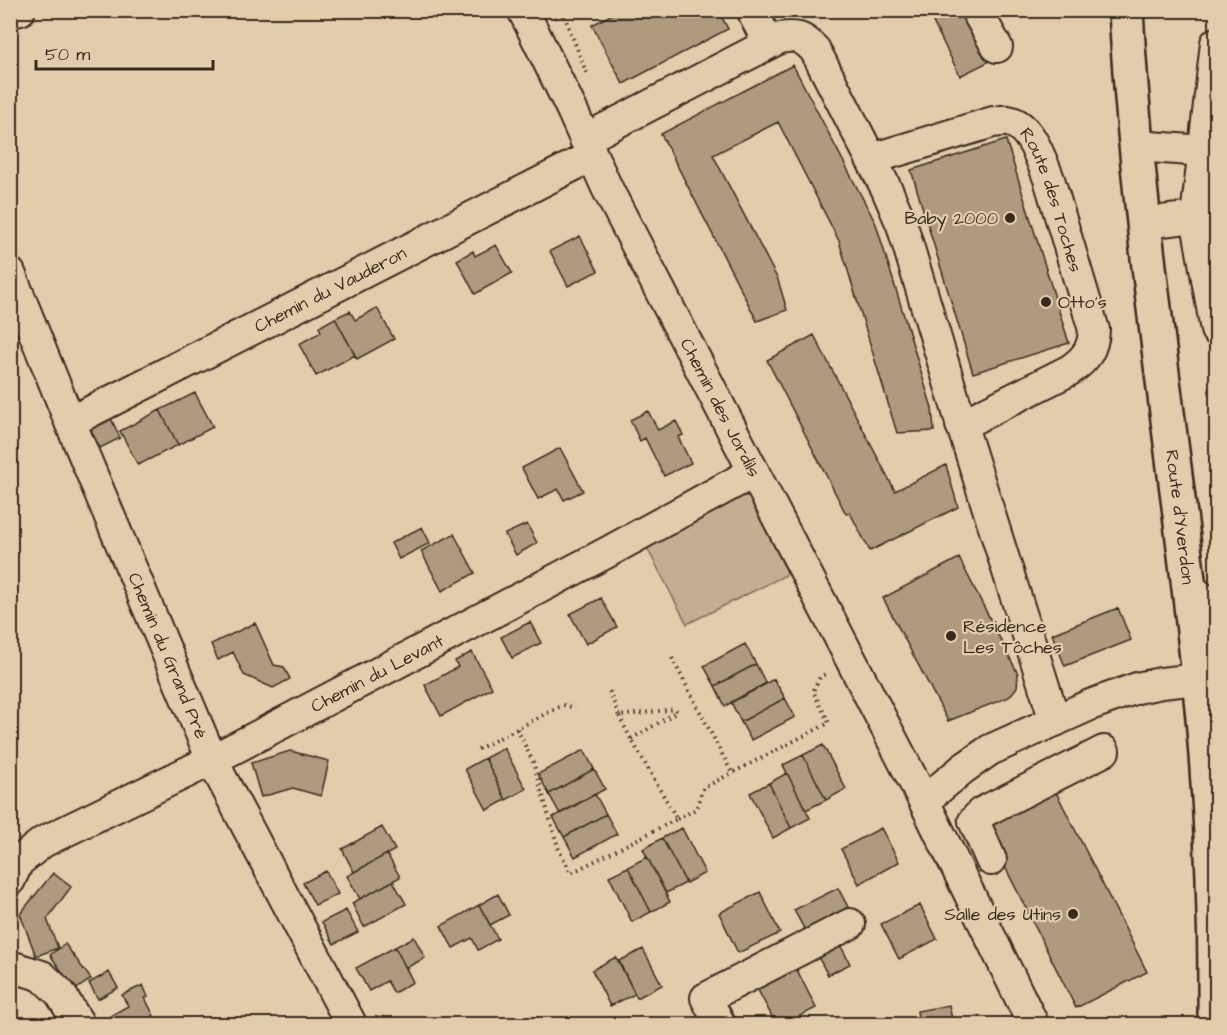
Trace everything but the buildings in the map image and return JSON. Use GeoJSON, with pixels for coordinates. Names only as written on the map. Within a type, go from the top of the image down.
{"type":"FeatureCollection","features":[{"type":"Feature","properties":{"kind":"main road","name":"Route d'Yverdon"},"geometry":{"type":"LineString","coordinates":[[1126,10],[1145,223],[1199,678],[1212,855],[1215,1024]]}},
{"type":"Feature","properties":{"kind":"street"},"geometry":{"type":"LineString","coordinates":[[10,12],[20,10]]}},
{"type":"Feature","properties":{"kind":"street","name":"Chemin des Jordils"},"geometry":{"type":"LineString","coordinates":[[523,10],[612,198],[924,801],[1033,1024]]}},
{"type":"Feature","properties":{"kind":"street"},"geometry":{"type":"LineString","coordinates":[[752,10],[768,43]]}},
{"type":"Feature","properties":{"kind":"street"},"geometry":{"type":"LineString","coordinates":[[976,10],[997,46]]}},
{"type":"Feature","properties":{"kind":"street"},"geometry":{"type":"LineString","coordinates":[[589,147],[768,43],[791,36],[809,43],[815,50],[902,225],[961,425],[1055,721]]}},
{"type":"Feature","properties":{"kind":"street"},"geometry":{"type":"LineString","coordinates":[[1216,43],[1210,152],[1196,217],[1216,330]]}},
{"type":"Feature","properties":{"kind":"street","name":"Route des Toches"},"geometry":{"type":"LineString","coordinates":[[871,159],[993,122],[1008,121],[1021,127],[1030,138],[1049,179],[1094,330],[1093,343],[1084,358],[1075,366],[961,425]]}},
{"type":"Feature","properties":{"kind":"street"},"geometry":{"type":"LineString","coordinates":[[1137,146],[1210,152]]}},
{"type":"Feature","properties":{"kind":"street","name":"Chemin du Vauderon"},"geometry":{"type":"LineString","coordinates":[[70,422],[589,147]]}},
{"type":"Feature","properties":{"kind":"street"},"geometry":{"type":"LineString","coordinates":[[1145,223],[1196,217]]}},
{"type":"Feature","properties":{"kind":"street","name":"Chemin du Grand Pré"},"geometry":{"type":"LineString","coordinates":[[10,273],[212,760],[351,1024]]}},
{"type":"Feature","properties":{"kind":"street","name":"Chemin du Levant"},"geometry":{"type":"LineString","coordinates":[[10,880],[18,862],[43,842],[212,760],[606,553],[754,472]]}},
{"type":"Feature","properties":{"kind":"street"},"geometry":{"type":"LineString","coordinates":[[1189,587],[1214,608],[1216,614]]}},
{"type":"Feature","properties":{"kind":"street"},"geometry":{"type":"LineString","coordinates":[[924,801],[990,750],[1090,705],[1137,688],[1199,678]]}},
{"type":"Feature","properties":{"kind":"street"},"geometry":{"type":"LineString","coordinates":[[991,860],[974,821],[981,813],[1104,751]]}},
{"type":"Feature","properties":{"kind":"street"},"geometry":{"type":"LineString","coordinates":[[720,1024],[706,998],[850,924]]}},
{"type":"Feature","properties":{"kind":"street"},"geometry":{"type":"LineString","coordinates":[[10,956],[11,966],[42,976],[60,993],[79,1024]]}},
{"type":"Feature","properties":{"kind":"path"},"geometry":{"type":"LineString","coordinates":[[562,10],[587,76]]}},
{"type":"Feature","properties":{"kind":"path"},"geometry":{"type":"LineString","coordinates":[[672,658],[732,773]]}},
{"type":"Feature","properties":{"kind":"path"},"geometry":{"type":"LineString","coordinates":[[517,729],[533,762],[559,850],[571,873],[696,809],[703,788],[829,723],[813,691],[820,677]]}},
{"type":"Feature","properties":{"kind":"path"},"geometry":{"type":"LineString","coordinates":[[609,690],[631,739],[677,819]]}},
{"type":"Feature","properties":{"kind":"path"},"geometry":{"type":"LineString","coordinates":[[478,749],[563,705],[575,708]]}},
{"type":"Feature","properties":{"kind":"path"},"geometry":{"type":"LineString","coordinates":[[619,716],[675,709],[677,712],[631,739]]}},
{"type":"Feature","properties":{"kind":"shaded area"},"geometry":{"type":"Polygon","coordinates":[[[737,494],[750,497],[788,574],[687,624],[645,544],[737,494]]]}},
{"type":"Feature","properties":{"kind":"place","name":"Baby 2000"},"geometry":{"type":"Point","coordinates":[1010,218]}},
{"type":"Feature","properties":{"kind":"place","name":"Otto's"},"geometry":{"type":"Point","coordinates":[1046,302]}},
{"type":"Feature","properties":{"kind":"place","name":"Résidence Les Tôches"},"geometry":{"type":"Point","coordinates":[951,636]}},
{"type":"Feature","properties":{"kind":"place","name":"Salle des Utins"},"geometry":{"type":"Point","coordinates":[1073,914]}}]}
